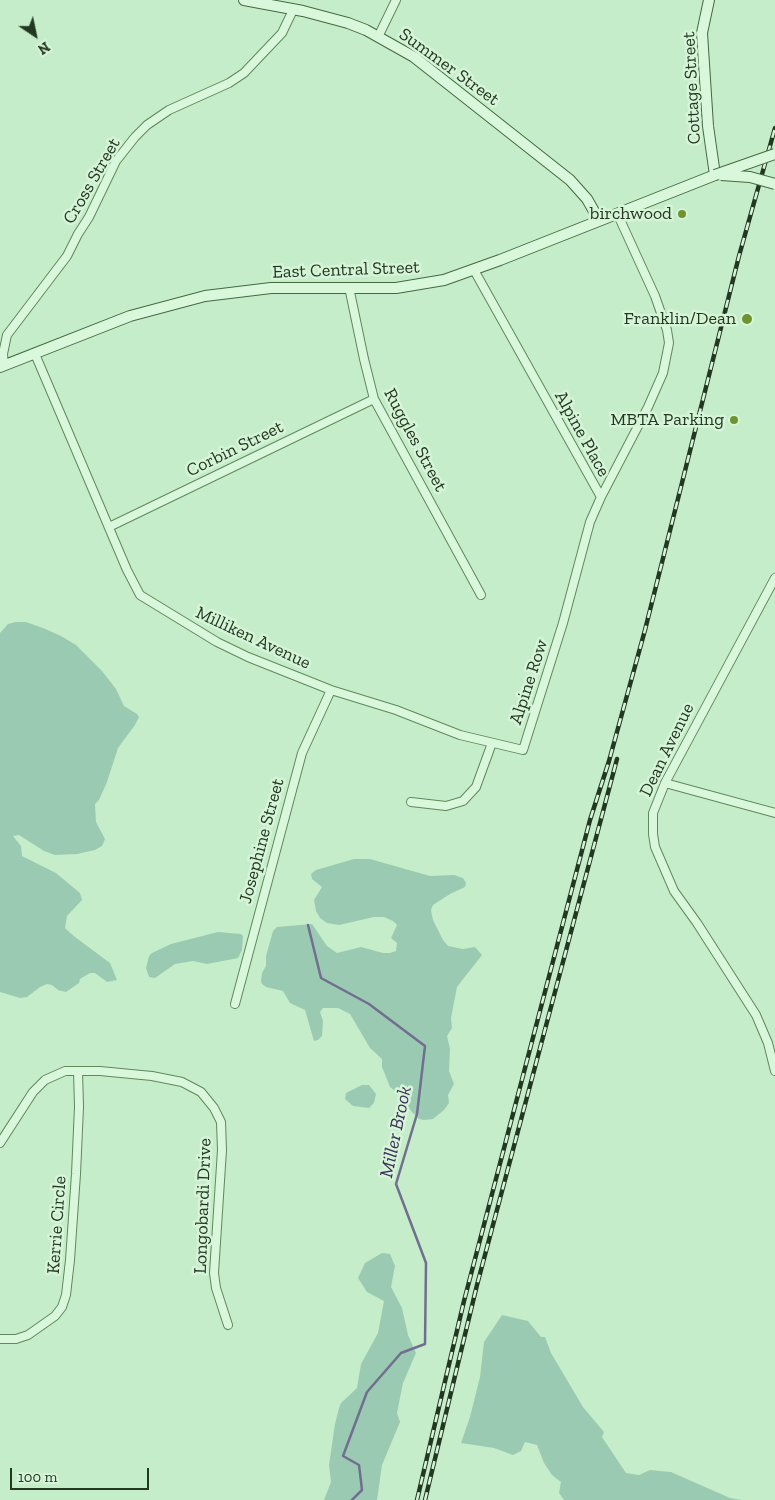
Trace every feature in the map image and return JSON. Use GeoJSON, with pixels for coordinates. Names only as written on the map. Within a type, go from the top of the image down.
{"type":"FeatureCollection","features":[{"type":"Feature","properties":{"kind":"main road","name":"Summer Street"},"geometry":{"type":"LineString","coordinates":[[244,0],[303,11],[366,30],[414,57],[570,180],[587,199],[598,220]]}},
{"type":"Feature","properties":{"kind":"main road","name":"Cottage Street"},"geometry":{"type":"LineString","coordinates":[[709,0],[702,33],[708,126],[714,175]]}},
{"type":"Feature","properties":{"kind":"main road","name":"East Central Street"},"geometry":{"type":"LineString","coordinates":[[2,366],[130,316],[206,296],[272,288],[396,288],[419,286],[444,280],[474,270],[714,175],[775,154]]}},
{"type":"Feature","properties":{"kind":"main road"},"geometry":{"type":"LineString","coordinates":[[714,175],[750,177],[775,184]]}},
{"type":"Feature","properties":{"kind":"street"},"geometry":{"type":"LineString","coordinates":[[378,37],[396,0]]}},
{"type":"Feature","properties":{"kind":"street","name":"Cross Street"},"geometry":{"type":"LineString","coordinates":[[2,366],[2,354],[8,335],[66,256],[89,217],[116,161],[135,137],[147,125],[169,110],[229,83],[244,73],[282,33],[293,10]]}},
{"type":"Feature","properties":{"kind":"street"},"geometry":{"type":"LineString","coordinates":[[601,497],[648,407],[663,373],[669,343],[667,330],[655,296],[617,213]]}},
{"type":"Feature","properties":{"kind":"street","name":"Alpine Place"},"geometry":{"type":"LineString","coordinates":[[474,270],[601,497],[590,522],[563,623]]}},
{"type":"Feature","properties":{"kind":"street","name":"Ruggles Street"},"geometry":{"type":"LineString","coordinates":[[349,287],[374,399],[481,595]]}},
{"type":"Feature","properties":{"kind":"street","name":"Milliken Avenue"},"geometry":{"type":"LineString","coordinates":[[35,354],[140,595],[217,642],[248,657],[331,690],[396,710],[460,735],[523,750]]}},
{"type":"Feature","properties":{"kind":"street","name":"Corbin Street"},"geometry":{"type":"LineString","coordinates":[[109,527],[374,399]]}},
{"type":"Feature","properties":{"kind":"street","name":"Dean Avenue"},"geometry":{"type":"LineString","coordinates":[[775,578],[665,783],[653,813],[654,840],[662,865],[674,891],[756,1016],[768,1043],[775,1071]]}},
{"type":"Feature","properties":{"kind":"street","name":"Alpine Row"},"geometry":{"type":"LineString","coordinates":[[523,750],[563,623]]}},
{"type":"Feature","properties":{"kind":"street","name":"Josephine Street"},"geometry":{"type":"LineString","coordinates":[[235,1004],[302,753],[331,690]]}},
{"type":"Feature","properties":{"kind":"street"},"geometry":{"type":"LineString","coordinates":[[411,802],[446,806],[463,801],[476,787],[492,743]]}},
{"type":"Feature","properties":{"kind":"street"},"geometry":{"type":"LineString","coordinates":[[665,783],[775,813]]}},
{"type":"Feature","properties":{"kind":"street","name":"Longobardi Drive"},"geometry":{"type":"LineString","coordinates":[[0,1143],[16,1116],[38,1086],[54,1075],[65,1072],[78,1071],[152,1076],[182,1082],[201,1092],[214,1108],[221,1122],[222,1139],[214,1273],[216,1288],[228,1324]]}},
{"type":"Feature","properties":{"kind":"street","name":"Kerrie Circle"},"geometry":{"type":"LineString","coordinates":[[0,1339],[16,1339],[28,1335],[55,1316],[62,1307],[66,1295],[77,1166],[78,1071]]}},
{"type":"Feature","properties":{"kind":"green space"},"geometry":{"type":"Polygon","coordinates":[[[26,622],[43,628],[76,645],[102,671],[116,689],[124,706],[139,717],[118,748],[107,782],[99,800],[95,804],[96,822],[105,839],[102,846],[95,850],[77,854],[55,855],[44,851],[19,835],[13,836],[21,846],[22,856],[56,873],[80,893],[82,900],[67,916],[65,928],[110,963],[117,980],[107,982],[95,973],[90,973],[80,979],[79,983],[66,992],[47,984],[27,997],[20,998],[0,992],[0,633],[8,624],[26,622]]]}},
{"type":"Feature","properties":{"kind":"green space"},"geometry":{"type":"Polygon","coordinates":[[[354,859],[370,859],[430,876],[454,875],[463,878],[466,883],[465,887],[433,905],[431,910],[433,920],[448,946],[463,949],[475,947],[482,955],[457,987],[451,1018],[452,1028],[447,1036],[450,1049],[449,1071],[454,1084],[448,1095],[449,1103],[433,1119],[419,1119],[401,1096],[390,1087],[382,1067],[382,1059],[370,1048],[350,1014],[338,1008],[323,1008],[320,1012],[323,1021],[322,1036],[314,1041],[305,1010],[290,1003],[283,991],[266,987],[261,981],[273,931],[277,927],[312,924],[327,946],[337,953],[361,947],[383,953],[396,951],[397,943],[391,938],[397,925],[393,921],[384,917],[374,917],[339,925],[327,923],[320,918],[316,911],[314,900],[322,887],[312,879],[311,874],[316,870],[354,859]]]}},
{"type":"Feature","properties":{"kind":"green space"},"geometry":{"type":"Polygon","coordinates":[[[218,932],[241,934],[243,936],[242,950],[238,958],[207,964],[193,961],[175,964],[155,978],[149,977],[146,968],[149,956],[152,953],[171,944],[218,932]]]}},
{"type":"Feature","properties":{"kind":"green space"},"geometry":{"type":"Polygon","coordinates":[[[362,1085],[369,1085],[376,1094],[374,1103],[369,1108],[353,1106],[345,1099],[346,1093],[362,1085]]]}},
{"type":"Feature","properties":{"kind":"green space"},"geometry":{"type":"Polygon","coordinates":[[[382,1253],[390,1254],[395,1266],[391,1287],[402,1308],[408,1335],[416,1353],[403,1383],[397,1413],[400,1422],[382,1465],[377,1500],[324,1500],[331,1482],[329,1465],[339,1408],[341,1403],[357,1388],[361,1364],[378,1333],[384,1301],[367,1292],[358,1278],[365,1263],[382,1253]]]}},
{"type":"Feature","properties":{"kind":"green space"},"geometry":{"type":"Polygon","coordinates":[[[502,1315],[528,1321],[541,1337],[545,1337],[551,1353],[583,1407],[604,1432],[602,1437],[626,1473],[639,1475],[650,1470],[671,1472],[730,1498],[742,1500],[564,1500],[559,1493],[561,1482],[552,1475],[544,1463],[537,1445],[525,1442],[521,1451],[513,1455],[494,1448],[461,1443],[480,1377],[484,1342],[502,1315]]]}},
{"type":"Feature","properties":{"kind":"waterway","name":"Miller Brook"},"geometry":{"type":"LineString","coordinates":[[308,925],[321,978],[369,1004],[425,1046],[417,1114],[396,1184],[426,1263],[425,1344],[401,1353],[367,1392],[343,1456],[359,1465],[362,1490],[352,1500]]}},
{"type":"Feature","properties":{"kind":"railway"},"geometry":{"type":"LineString","coordinates":[[417,1500],[464,1301],[590,820],[609,761],[645,630],[739,256],[775,128]]}},
{"type":"Feature","properties":{"kind":"railway"},"geometry":{"type":"LineString","coordinates":[[425,1500],[477,1285],[617,759]]}},
{"type":"Feature","properties":{"kind":"place","name":"birchwood"},"geometry":{"type":"Point","coordinates":[682,214]}},
{"type":"Feature","properties":{"kind":"place","name":"Franklin/Dean"},"geometry":{"type":"Point","coordinates":[747,319]}},
{"type":"Feature","properties":{"kind":"place","name":"MBTA Parking"},"geometry":{"type":"Point","coordinates":[734,420]}}]}
